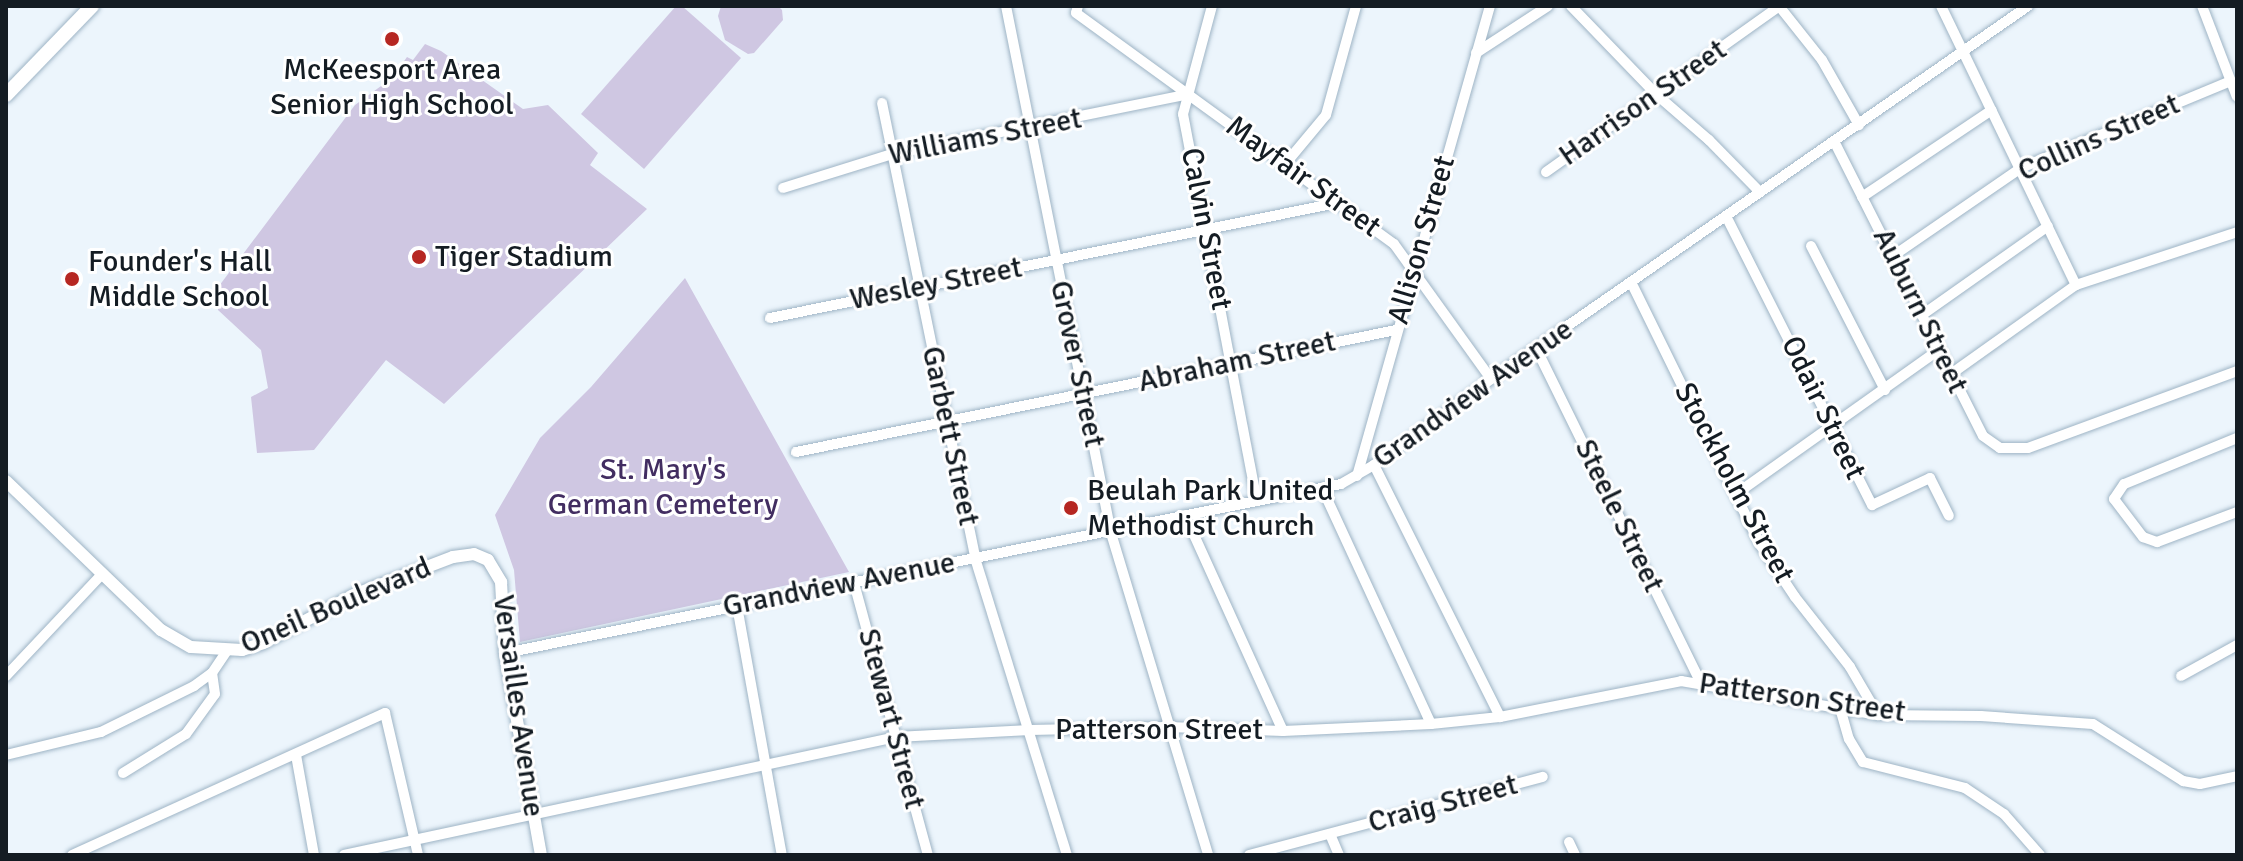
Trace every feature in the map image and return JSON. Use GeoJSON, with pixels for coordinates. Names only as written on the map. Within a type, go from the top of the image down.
{"type":"FeatureCollection","features":[{"type":"Feature","properties":{"kind":"main road"},"geometry":{"type":"LineString","coordinates":[[6,95],[92,6]]}},
{"type":"Feature","properties":{"kind":"street","name":"Grover Street"},"geometry":{"type":"LineString","coordinates":[[1006,6],[1111,533],[1208,855]]}},
{"type":"Feature","properties":{"kind":"street","name":"Calvin Street"},"geometry":{"type":"LineString","coordinates":[[1212,6],[1183,114],[1257,501]]}},
{"type":"Feature","properties":{"kind":"street"},"geometry":{"type":"LineString","coordinates":[[1286,163],[1326,115],[1356,6]]}},
{"type":"Feature","properties":{"kind":"street","name":"Allison Street"},"geometry":{"type":"LineString","coordinates":[[1357,476],[1490,6]]}},
{"type":"Feature","properties":{"kind":"street"},"geometry":{"type":"LineString","coordinates":[[1476,53],[1548,6]]}},
{"type":"Feature","properties":{"kind":"street"},"geometry":{"type":"LineString","coordinates":[[1571,6],[1657,95],[1709,140],[1760,192]]}},
{"type":"Feature","properties":{"kind":"street"},"geometry":{"type":"LineString","coordinates":[[1779,6],[1822,60],[1859,125]]}},
{"type":"Feature","properties":{"kind":"street","name":"Harrison Street"},"geometry":{"type":"LineString","coordinates":[[1546,172],[1779,6]]}},
{"type":"Feature","properties":{"kind":"street"},"geometry":{"type":"LineString","coordinates":[[1941,6],[2076,285]]}},
{"type":"Feature","properties":{"kind":"street","name":"Grandview Avenue"},"geometry":{"type":"LineString","coordinates":[[505,653],[1111,533],[1322,488],[1357,476],[1491,379],[1835,143],[2028,6]]}},
{"type":"Feature","properties":{"kind":"street"},"geometry":{"type":"LineString","coordinates":[[2202,6],[2237,97]]}},
{"type":"Feature","properties":{"kind":"street","name":"Mayfair Street"},"geometry":{"type":"LineString","coordinates":[[1077,9],[1394,244],[1491,379]]}},
{"type":"Feature","properties":{"kind":"street","name":"Collins Street"},"geometry":{"type":"LineString","coordinates":[[1893,256],[2021,168],[2231,81]]}},
{"type":"Feature","properties":{"kind":"street","name":"Williams Street"},"geometry":{"type":"LineString","coordinates":[[783,188],[892,154],[1189,94]]}},
{"type":"Feature","properties":{"kind":"street","name":"Garbett Street"},"geometry":{"type":"LineString","coordinates":[[882,103],[975,558],[1067,855]]}},
{"type":"Feature","properties":{"kind":"street"},"geometry":{"type":"LineString","coordinates":[[1862,197],[1992,110]]}},
{"type":"Feature","properties":{"kind":"street","name":"Auburn Street"},"geometry":{"type":"LineString","coordinates":[[1835,143],[1983,436],[2000,448],[2028,448],[2237,371]]}},
{"type":"Feature","properties":{"kind":"street","name":"Wesley Street"},"geometry":{"type":"LineString","coordinates":[[770,318],[1337,203]]}},
{"type":"Feature","properties":{"kind":"street","name":"Odair Street"},"geometry":{"type":"LineString","coordinates":[[1726,216],[1872,505],[1930,478],[1949,516]]}},
{"type":"Feature","properties":{"kind":"street"},"geometry":{"type":"LineString","coordinates":[[1922,315],[2048,226]]}},
{"type":"Feature","properties":{"kind":"street"},"geometry":{"type":"LineString","coordinates":[[1951,374],[2076,285],[2237,232]]}},
{"type":"Feature","properties":{"kind":"street"},"geometry":{"type":"LineString","coordinates":[[1811,246],[1885,390]]}},
{"type":"Feature","properties":{"kind":"street","name":"Stockholm Street"},"geometry":{"type":"LineString","coordinates":[[1631,282],[1761,546],[1795,597],[1850,667],[1878,715]]}},
{"type":"Feature","properties":{"kind":"street","name":"Abraham Street"},"geometry":{"type":"LineString","coordinates":[[796,452],[1396,330]]}},
{"type":"Feature","properties":{"kind":"street","name":"Steele Street"},"geometry":{"type":"LineString","coordinates":[[1536,348],[1701,684]]}},
{"type":"Feature","properties":{"kind":"street"},"geometry":{"type":"LineString","coordinates":[[1736,494],[1939,350]]}},
{"type":"Feature","properties":{"kind":"street"},"geometry":{"type":"LineString","coordinates":[[2237,438],[2124,484],[2114,499],[2143,537],[2157,542],[2237,512]]}},
{"type":"Feature","properties":{"kind":"street"},"geometry":{"type":"LineString","coordinates":[[1374,465],[1500,717]]}},
{"type":"Feature","properties":{"kind":"street","name":"Oneil Boulevard"},"geometry":{"type":"LineString","coordinates":[[6,483],[161,630],[191,647],[226,652],[263,643],[356,594],[453,557],[474,554],[488,560]]}},
{"type":"Feature","properties":{"kind":"street"},"geometry":{"type":"LineString","coordinates":[[1322,488],[1431,724]]}},
{"type":"Feature","properties":{"kind":"street"},"geometry":{"type":"LineString","coordinates":[[1185,515],[1283,731]]}},
{"type":"Feature","properties":{"kind":"street","name":"Versailles Avenue"},"geometry":{"type":"LineString","coordinates":[[488,560],[501,582],[505,653],[541,855]]}},
{"type":"Feature","properties":{"kind":"street"},"geometry":{"type":"LineString","coordinates":[[6,676],[102,574]]}},
{"type":"Feature","properties":{"kind":"street","name":"Stewart Street"},"geometry":{"type":"LineString","coordinates":[[854,583],[928,855]]}},
{"type":"Feature","properties":{"kind":"street"},"geometry":{"type":"LineString","coordinates":[[737,606],[782,855]]}},
{"type":"Feature","properties":{"kind":"street"},"geometry":{"type":"LineString","coordinates":[[2181,676],[2237,645]]}},
{"type":"Feature","properties":{"kind":"street"},"geometry":{"type":"LineString","coordinates":[[6,755],[101,732],[194,686],[212,673],[226,652]]}},
{"type":"Feature","properties":{"kind":"street"},"geometry":{"type":"LineString","coordinates":[[123,773],[186,734],[215,694],[212,673]]}},
{"type":"Feature","properties":{"kind":"street","name":"Patterson Street"},"geometry":{"type":"LineString","coordinates":[[344,855],[616,794],[766,767],[896,737],[1030,730],[1168,727],[1283,731],[1431,724],[1500,717],[1681,681],[1878,715],[1981,716],[2093,724],[2183,781],[2200,784],[2237,776]]}},
{"type":"Feature","properties":{"kind":"street"},"geometry":{"type":"LineString","coordinates":[[1840,708],[1849,739],[1863,762],[1931,776],[1965,788],[2004,814],[2040,855]]}},
{"type":"Feature","properties":{"kind":"street"},"geometry":{"type":"LineString","coordinates":[[75,854],[385,713],[418,855]]}},
{"type":"Feature","properties":{"kind":"street"},"geometry":{"type":"LineString","coordinates":[[296,755],[314,855]]}},
{"type":"Feature","properties":{"kind":"street","name":"Craig Street"},"geometry":{"type":"LineString","coordinates":[[1249,855],[1543,777]]}},
{"type":"Feature","properties":{"kind":"street"},"geometry":{"type":"LineString","coordinates":[[1330,834],[1339,855]]}},
{"type":"Feature","properties":{"kind":"street"},"geometry":{"type":"LineString","coordinates":[[1569,842],[1575,855]]}},
{"type":"Feature","properties":{"kind":"green space"},"geometry":{"type":"Polygon","coordinates":[[[676,6],[682,6],[741,58],[644,169],[581,114],[676,6]]]}},
{"type":"Feature","properties":{"kind":"green space"},"geometry":{"type":"Polygon","coordinates":[[[721,6],[778,6],[782,10],[783,20],[754,53],[748,54],[725,40],[718,16],[721,6]]]}},
{"type":"Feature","properties":{"kind":"green space","name":"Tiger Stadium"},"geometry":{"type":"Polygon","coordinates":[[[425,44],[441,51],[523,109],[548,105],[598,153],[590,165],[647,209],[444,404],[386,360],[314,450],[257,453],[251,397],[268,388],[261,350],[218,310],[216,290],[355,105],[392,78],[407,57],[413,60],[425,44]]]}},
{"type":"Feature","properties":{"kind":"green space","name":"St. Mary's German Cemetery"},"geometry":{"type":"Polygon","coordinates":[[[685,278],[849,572],[520,642],[514,570],[495,515],[540,438],[591,387],[685,278]]]}},
{"type":"Feature","properties":{"kind":"place","name":"McKeesport Area Senior High School"},"geometry":{"type":"Point","coordinates":[392,39]}},
{"type":"Feature","properties":{"kind":"place","name":"Tiger Stadium"},"geometry":{"type":"Point","coordinates":[419,257]}},
{"type":"Feature","properties":{"kind":"place","name":"Founder's Hall Middle School"},"geometry":{"type":"Point","coordinates":[72,279]}},
{"type":"Feature","properties":{"kind":"place","name":"Beulah Park United Methodist Church"},"geometry":{"type":"Point","coordinates":[1071,508]}}]}
